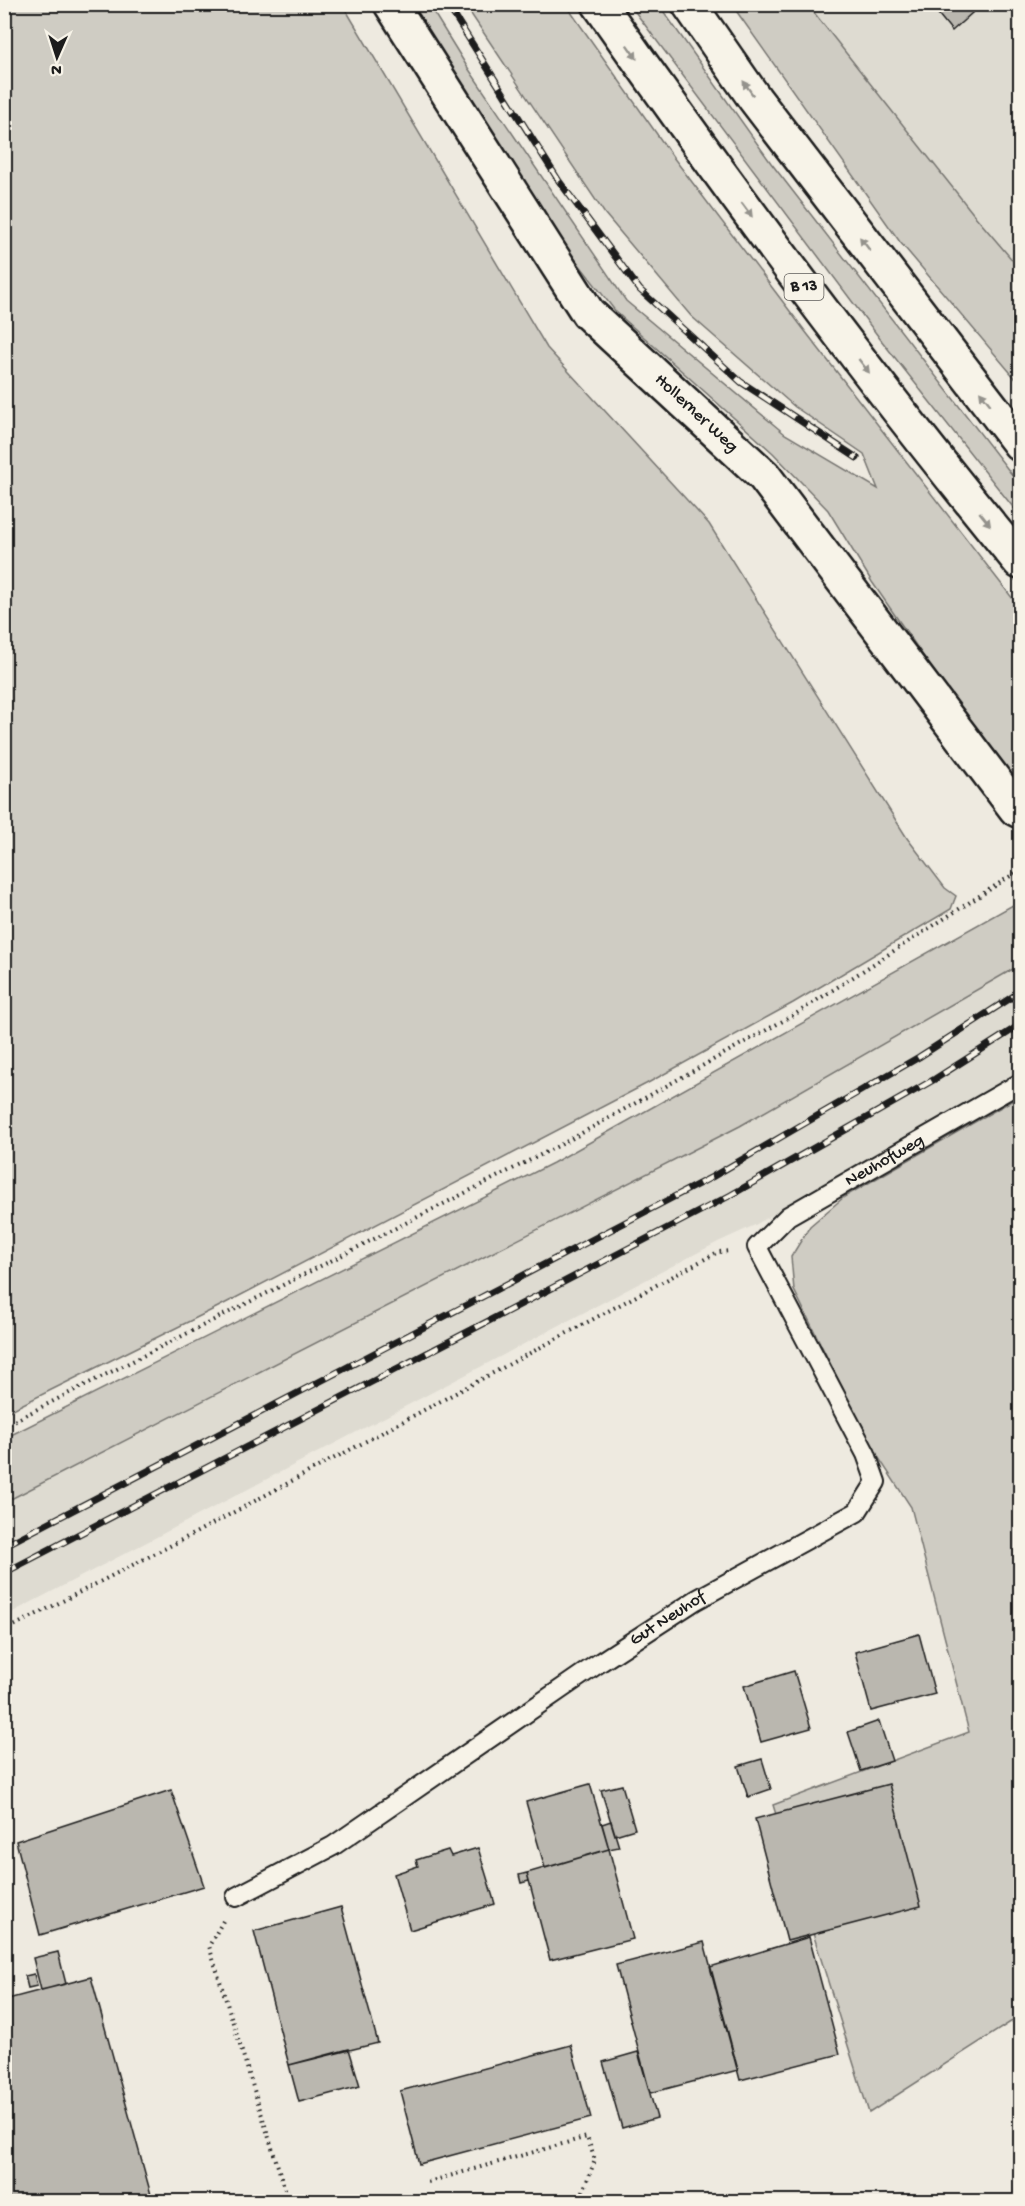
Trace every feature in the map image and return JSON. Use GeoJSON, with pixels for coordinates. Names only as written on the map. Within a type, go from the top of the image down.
{"type":"FeatureCollection","features":[{"type":"Feature","properties":{"kind":"main road","name":"Hollerner Weg"},"geometry":{"type":"LineString","coordinates":[[391,4],[588,313],[764,476],[1020,811]]}},
{"type":"Feature","properties":{"kind":"main road","name":"B 13"},"geometry":{"type":"LineString","coordinates":[[599,4],[703,151],[855,354],[1020,562]]}},
{"type":"Feature","properties":{"kind":"main road"},"geometry":{"type":"LineString","coordinates":[[689,4],[762,108],[1020,444]]}},
{"type":"Feature","properties":{"kind":"lane","name":"Neuhofweg"},"geometry":{"type":"LineString","coordinates":[[757,1247],[788,1216],[1020,1083]]}},
{"type":"Feature","properties":{"kind":"lane","name":"Gut Neuhof"},"geometry":{"type":"LineString","coordinates":[[236,1897],[333,1846],[596,1665],[696,1600],[857,1512],[876,1482],[866,1454],[757,1247]]}},
{"type":"Feature","properties":{"kind":"path"},"geometry":{"type":"LineString","coordinates":[[4,1426],[574,1138],[797,1013],[1020,870]]}},
{"type":"Feature","properties":{"kind":"path"},"geometry":{"type":"LineString","coordinates":[[4,1631],[197,1532],[718,1252],[757,1247]]}},
{"type":"Feature","properties":{"kind":"path"},"geometry":{"type":"LineString","coordinates":[[236,1897],[209,1946],[289,2202]]}},
{"type":"Feature","properties":{"kind":"path"},"geometry":{"type":"LineString","coordinates":[[428,2182],[587,2137],[595,2160],[579,2202]]}},
{"type":"Feature","properties":{"kind":"shaded area"},"geometry":{"type":"Polygon","coordinates":[[[5,4],[343,5],[547,348],[709,524],[907,838],[945,888],[956,896],[951,909],[793,1003],[646,1084],[218,1307],[5,1413],[5,4]]]}},
{"type":"Feature","properties":{"kind":"shaded area"},"geometry":{"type":"Polygon","coordinates":[[[410,5],[429,5],[466,65],[626,301],[785,434],[878,489],[864,454],[795,407],[691,316],[605,214],[465,5],[566,5],[673,157],[1020,608],[1020,785],[989,751],[872,582],[828,510],[773,453],[616,312],[551,228],[410,5]]]}},
{"type":"Feature","properties":{"kind":"shaded area"},"geometry":{"type":"Polygon","coordinates":[[[630,5],[659,5],[771,163],[1020,485],[1020,516],[881,340],[630,5]]]}},
{"type":"Feature","properties":{"kind":"shaded area"},"geometry":{"type":"Polygon","coordinates":[[[732,5],[808,5],[975,216],[1020,269],[1020,384],[900,242],[732,5]]]}},
{"type":"Feature","properties":{"kind":"shaded area"},"geometry":{"type":"Polygon","coordinates":[[[808,5],[1020,5],[1020,269],[975,216],[808,5]]]}},
{"type":"Feature","properties":{"kind":"shaded area"},"geometry":{"type":"Polygon","coordinates":[[[1020,901],[1020,965],[740,1126],[5,1502],[5,1438],[553,1163],[1020,901]]]}},
{"type":"Feature","properties":{"kind":"shaded area"},"geometry":{"type":"Polygon","coordinates":[[[1020,965],[1020,1071],[755,1225],[718,1242],[5,1616],[5,1502],[740,1126],[1020,965]]]}},
{"type":"Feature","properties":{"kind":"shaded area"},"geometry":{"type":"Polygon","coordinates":[[[1020,1096],[1020,2016],[869,2113],[773,1805],[969,1732],[911,1507],[871,1446],[794,1290],[791,1257],[810,1226],[844,1197],[1020,1096]]]}},
{"type":"Feature","properties":{"kind":"building"},"geometry":{"type":"Polygon","coordinates":[[[930,4],[982,4],[952,31],[930,4]]]}},
{"type":"Feature","properties":{"kind":"building"},"geometry":{"type":"Polygon","coordinates":[[[919,1634],[935,1694],[871,1711],[855,1652],[919,1634]]]}},
{"type":"Feature","properties":{"kind":"building"},"geometry":{"type":"Polygon","coordinates":[[[794,1671],[811,1728],[761,1742],[744,1686],[794,1671]]]}},
{"type":"Feature","properties":{"kind":"building"},"geometry":{"type":"Polygon","coordinates":[[[879,1721],[892,1761],[861,1771],[848,1732],[879,1721]]]}},
{"type":"Feature","properties":{"kind":"building"},"geometry":{"type":"Polygon","coordinates":[[[762,1759],[771,1789],[748,1797],[738,1766],[762,1759]]]}},
{"type":"Feature","properties":{"kind":"building"},"geometry":{"type":"Polygon","coordinates":[[[590,1784],[609,1849],[545,1868],[526,1802],[590,1784]]]}},
{"type":"Feature","properties":{"kind":"building"},"geometry":{"type":"Polygon","coordinates":[[[889,1784],[921,1906],[787,1941],[755,1819],[889,1784]]]}},
{"type":"Feature","properties":{"kind":"building"},"geometry":{"type":"Polygon","coordinates":[[[622,1785],[635,1829],[615,1835],[601,1790],[622,1785]]]}},
{"type":"Feature","properties":{"kind":"building"},"geometry":{"type":"Polygon","coordinates":[[[171,1790],[204,1886],[40,1935],[16,1841],[171,1790]]]}},
{"type":"Feature","properties":{"kind":"building"},"geometry":{"type":"Polygon","coordinates":[[[611,1821],[619,1847],[609,1849],[602,1824],[611,1821]]]}},
{"type":"Feature","properties":{"kind":"building"},"geometry":{"type":"Polygon","coordinates":[[[478,1848],[495,1904],[410,1930],[394,1874],[418,1866],[416,1860],[448,1850],[451,1856],[478,1848]]]}},
{"type":"Feature","properties":{"kind":"building"},"geometry":{"type":"Polygon","coordinates":[[[609,1849],[633,1939],[550,1960],[527,1873],[609,1849]]]}},
{"type":"Feature","properties":{"kind":"building"},"geometry":{"type":"Polygon","coordinates":[[[527,1873],[529,1881],[521,1883],[519,1875],[527,1873]]]}},
{"type":"Feature","properties":{"kind":"building"},"geometry":{"type":"Polygon","coordinates":[[[341,1907],[378,2043],[289,2065],[254,1931],[341,1907]]]}},
{"type":"Feature","properties":{"kind":"building"},"geometry":{"type":"Polygon","coordinates":[[[809,1937],[840,2054],[740,2080],[710,1967],[809,1937]]]}},
{"type":"Feature","properties":{"kind":"building"},"geometry":{"type":"Polygon","coordinates":[[[704,1942],[738,2070],[650,2093],[616,1965],[704,1942]]]}},
{"type":"Feature","properties":{"kind":"building"},"geometry":{"type":"Polygon","coordinates":[[[58,1952],[66,1984],[41,1990],[33,1958],[58,1952]]]}},
{"type":"Feature","properties":{"kind":"building"},"geometry":{"type":"Polygon","coordinates":[[[34,1974],[37,1986],[28,1988],[25,1976],[34,1974]]]}},
{"type":"Feature","properties":{"kind":"building"},"geometry":{"type":"Polygon","coordinates":[[[91,1977],[153,2202],[10,2202],[4,2180],[4,2000],[91,1977]]]}},
{"type":"Feature","properties":{"kind":"building"},"geometry":{"type":"Polygon","coordinates":[[[571,2045],[591,2118],[419,2164],[400,2091],[571,2045]]]}},
{"type":"Feature","properties":{"kind":"building"},"geometry":{"type":"Polygon","coordinates":[[[349,2049],[360,2086],[299,2102],[289,2065],[349,2049]]]}},
{"type":"Feature","properties":{"kind":"building"},"geometry":{"type":"Polygon","coordinates":[[[638,2052],[657,2118],[622,2128],[603,2062],[638,2052]]]}},
{"type":"Feature","properties":{"kind":"building"},"geometry":{"type":"Polygon","coordinates":[[[350,2195],[352,2202],[321,2202],[350,2195]]]}},
{"type":"Feature","properties":{"kind":"railway"},"geometry":{"type":"LineString","coordinates":[[447,4],[559,181],[640,290],[741,382],[857,458]]}},
{"type":"Feature","properties":{"kind":"railway"},"geometry":{"type":"LineString","coordinates":[[4,1546],[712,1177],[919,1057],[1020,992]]}},
{"type":"Feature","properties":{"kind":"railway"},"geometry":{"type":"LineString","coordinates":[[4,1573],[731,1195],[935,1079],[1020,1025]]}}]}
